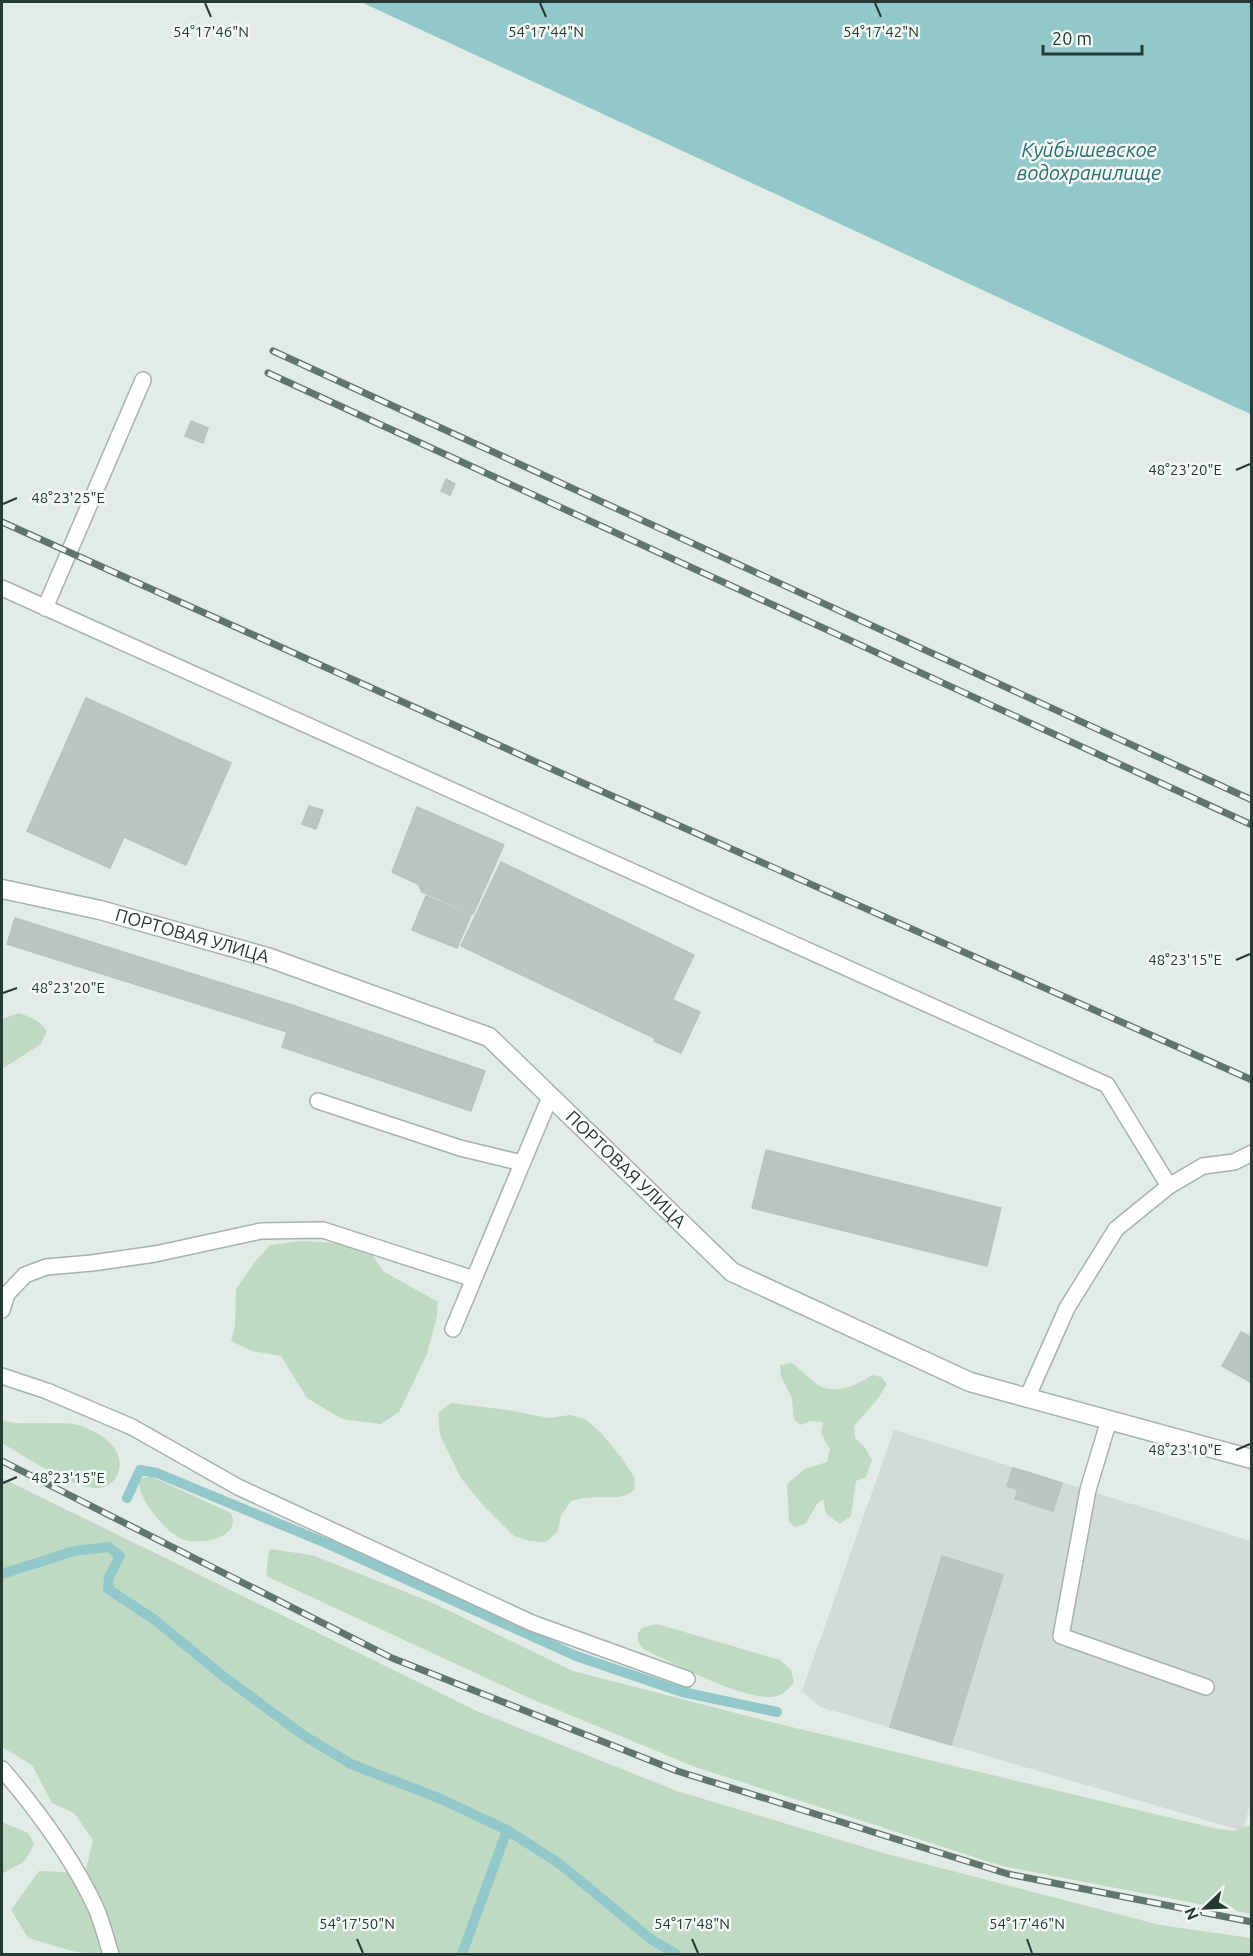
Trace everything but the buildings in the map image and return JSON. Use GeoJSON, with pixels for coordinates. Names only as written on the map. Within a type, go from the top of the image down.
{"type":"FeatureCollection","features":[{"type":"Feature","properties":{"kind":"street","name":"ПОРТОВАЯ УЛИЦА"},"geometry":{"type":"LineString","coordinates":[[2,889],[100,910],[267,957],[489,1037],[732,1272],[970,1382],[1251,1459]]}},
{"type":"Feature","properties":{"kind":"lane"},"geometry":{"type":"LineString","coordinates":[[45,608],[143,380]]}},
{"type":"Feature","properties":{"kind":"lane"},"geometry":{"type":"LineString","coordinates":[[2,588],[1107,1085],[1169,1186]]}},
{"type":"Feature","properties":{"kind":"lane"},"geometry":{"type":"LineString","coordinates":[[453,1329],[550,1096]]}},
{"type":"Feature","properties":{"kind":"lane"},"geometry":{"type":"LineString","coordinates":[[318,1101],[460,1148],[522,1163]]}},
{"type":"Feature","properties":{"kind":"lane"},"geometry":{"type":"LineString","coordinates":[[1027,1398],[1067,1308],[1116,1229],[1169,1186],[1203,1166],[1234,1162],[1251,1153]]}},
{"type":"Feature","properties":{"kind":"lane"},"geometry":{"type":"LineString","coordinates":[[2,1310],[8,1294],[25,1275],[46,1267],[154,1254],[261,1232],[323,1230],[474,1279]]}},
{"type":"Feature","properties":{"kind":"lane"},"geometry":{"type":"LineString","coordinates":[[2,1376],[46,1391],[132,1427],[238,1487],[532,1623],[687,1679]]}},
{"type":"Feature","properties":{"kind":"lane"},"geometry":{"type":"LineString","coordinates":[[1109,1420],[1088,1490],[1061,1636],[1206,1687]]}},
{"type":"Feature","properties":{"kind":"lane"},"geometry":{"type":"LineString","coordinates":[[2,1769],[69,1855],[96,1908],[111,1954]]}},
{"type":"Feature","properties":{"kind":"shaded area"},"geometry":{"type":"Polygon","coordinates":[[[894,1430],[1251,1541],[1252,1796],[1243,1831],[820,1707],[802,1691],[894,1430]]]}},
{"type":"Feature","properties":{"kind":"green space"},"geometry":{"type":"Polygon","coordinates":[[[19,1013],[35,1020],[47,1031],[41,1044],[2,1069],[2,1019],[19,1013]]]}},
{"type":"Feature","properties":{"kind":"green space"},"geometry":{"type":"Polygon","coordinates":[[[302,1241],[347,1244],[372,1255],[383,1271],[438,1302],[437,1316],[427,1354],[399,1412],[381,1424],[342,1419],[307,1398],[281,1356],[252,1351],[231,1341],[235,1326],[236,1289],[254,1263],[270,1245],[302,1241]]]}},
{"type":"Feature","properties":{"kind":"green space"},"geometry":{"type":"Polygon","coordinates":[[[792,1363],[815,1382],[828,1389],[842,1389],[872,1375],[881,1377],[887,1384],[877,1400],[854,1426],[855,1438],[864,1446],[872,1460],[866,1477],[856,1481],[851,1516],[840,1524],[826,1514],[823,1499],[817,1504],[805,1524],[795,1527],[789,1522],[787,1484],[805,1469],[827,1462],[830,1449],[821,1434],[823,1422],[811,1421],[800,1425],[794,1419],[792,1399],[781,1376],[780,1365],[792,1363]]]}},
{"type":"Feature","properties":{"kind":"green space"},"geometry":{"type":"Polygon","coordinates":[[[451,1403],[549,1418],[570,1415],[585,1419],[601,1433],[621,1457],[635,1478],[634,1490],[623,1496],[592,1497],[571,1501],[561,1516],[558,1531],[546,1542],[530,1541],[514,1536],[482,1504],[461,1478],[440,1435],[438,1413],[451,1403]]]}},
{"type":"Feature","properties":{"kind":"green space"},"geometry":{"type":"Polygon","coordinates":[[[2,1420],[22,1423],[75,1424],[91,1430],[111,1444],[115,1450],[120,1463],[117,1476],[108,1485],[100,1488],[69,1481],[2,1443],[2,1420]]]}},
{"type":"Feature","properties":{"kind":"green space"},"geometry":{"type":"Polygon","coordinates":[[[150,1476],[231,1513],[233,1522],[231,1528],[218,1538],[209,1540],[192,1541],[179,1537],[157,1518],[141,1493],[140,1479],[150,1476]]]}},
{"type":"Feature","properties":{"kind":"green space"},"geometry":{"type":"Polygon","coordinates":[[[2,1478],[477,1711],[677,1791],[887,1854],[1160,1925],[1251,1938],[1251,1954],[90,1954],[28,1938],[11,1910],[39,1871],[85,1873],[93,1840],[74,1813],[52,1803],[32,1765],[2,1747],[2,1478]]]}},
{"type":"Feature","properties":{"kind":"green space"},"geometry":{"type":"Polygon","coordinates":[[[269,1549],[312,1555],[431,1602],[573,1671],[779,1724],[1218,1829],[1233,1831],[1251,1825],[1251,1914],[1002,1866],[695,1767],[527,1697],[266,1576],[269,1549]]]}},
{"type":"Feature","properties":{"kind":"green space"},"geometry":{"type":"Polygon","coordinates":[[[657,1624],[780,1660],[791,1670],[794,1682],[785,1692],[772,1697],[743,1692],[707,1679],[643,1649],[638,1641],[638,1633],[642,1628],[657,1624]]]}},
{"type":"Feature","properties":{"kind":"green space"},"geometry":{"type":"Polygon","coordinates":[[[2,1822],[28,1833],[34,1843],[25,1860],[2,1874],[2,1822]]]}},
{"type":"Feature","properties":{"kind":"water","name":"Куйбышевское водохранилище"},"geometry":{"type":"Polygon","coordinates":[[[361,2],[1251,2],[1251,414],[1235,407],[361,2]]]}},
{"type":"Feature","properties":{"kind":"waterway"},"geometry":{"type":"LineString","coordinates":[[127,1498],[140,1470],[157,1473],[328,1544],[576,1656],[682,1692],[777,1712]]}},
{"type":"Feature","properties":{"kind":"waterway"},"geometry":{"type":"LineString","coordinates":[[2,1574],[74,1551],[109,1547],[120,1556],[109,1577],[108,1589],[155,1620],[223,1676],[303,1735],[351,1764],[441,1799],[507,1830],[560,1864],[652,1940],[676,1954]]}},
{"type":"Feature","properties":{"kind":"waterway"},"geometry":{"type":"LineString","coordinates":[[462,1954],[507,1830]]}},
{"type":"Feature","properties":{"kind":"railway"},"geometry":{"type":"LineString","coordinates":[[273,351],[1252,800]]}},
{"type":"Feature","properties":{"kind":"railway"},"geometry":{"type":"LineString","coordinates":[[268,373],[1252,825]]}},
{"type":"Feature","properties":{"kind":"railway"},"geometry":{"type":"LineString","coordinates":[[2,522],[1252,1080]]}},
{"type":"Feature","properties":{"kind":"railway"},"geometry":{"type":"LineString","coordinates":[[2,1461],[392,1658],[677,1771],[1008,1874],[1252,1922]]}}]}
